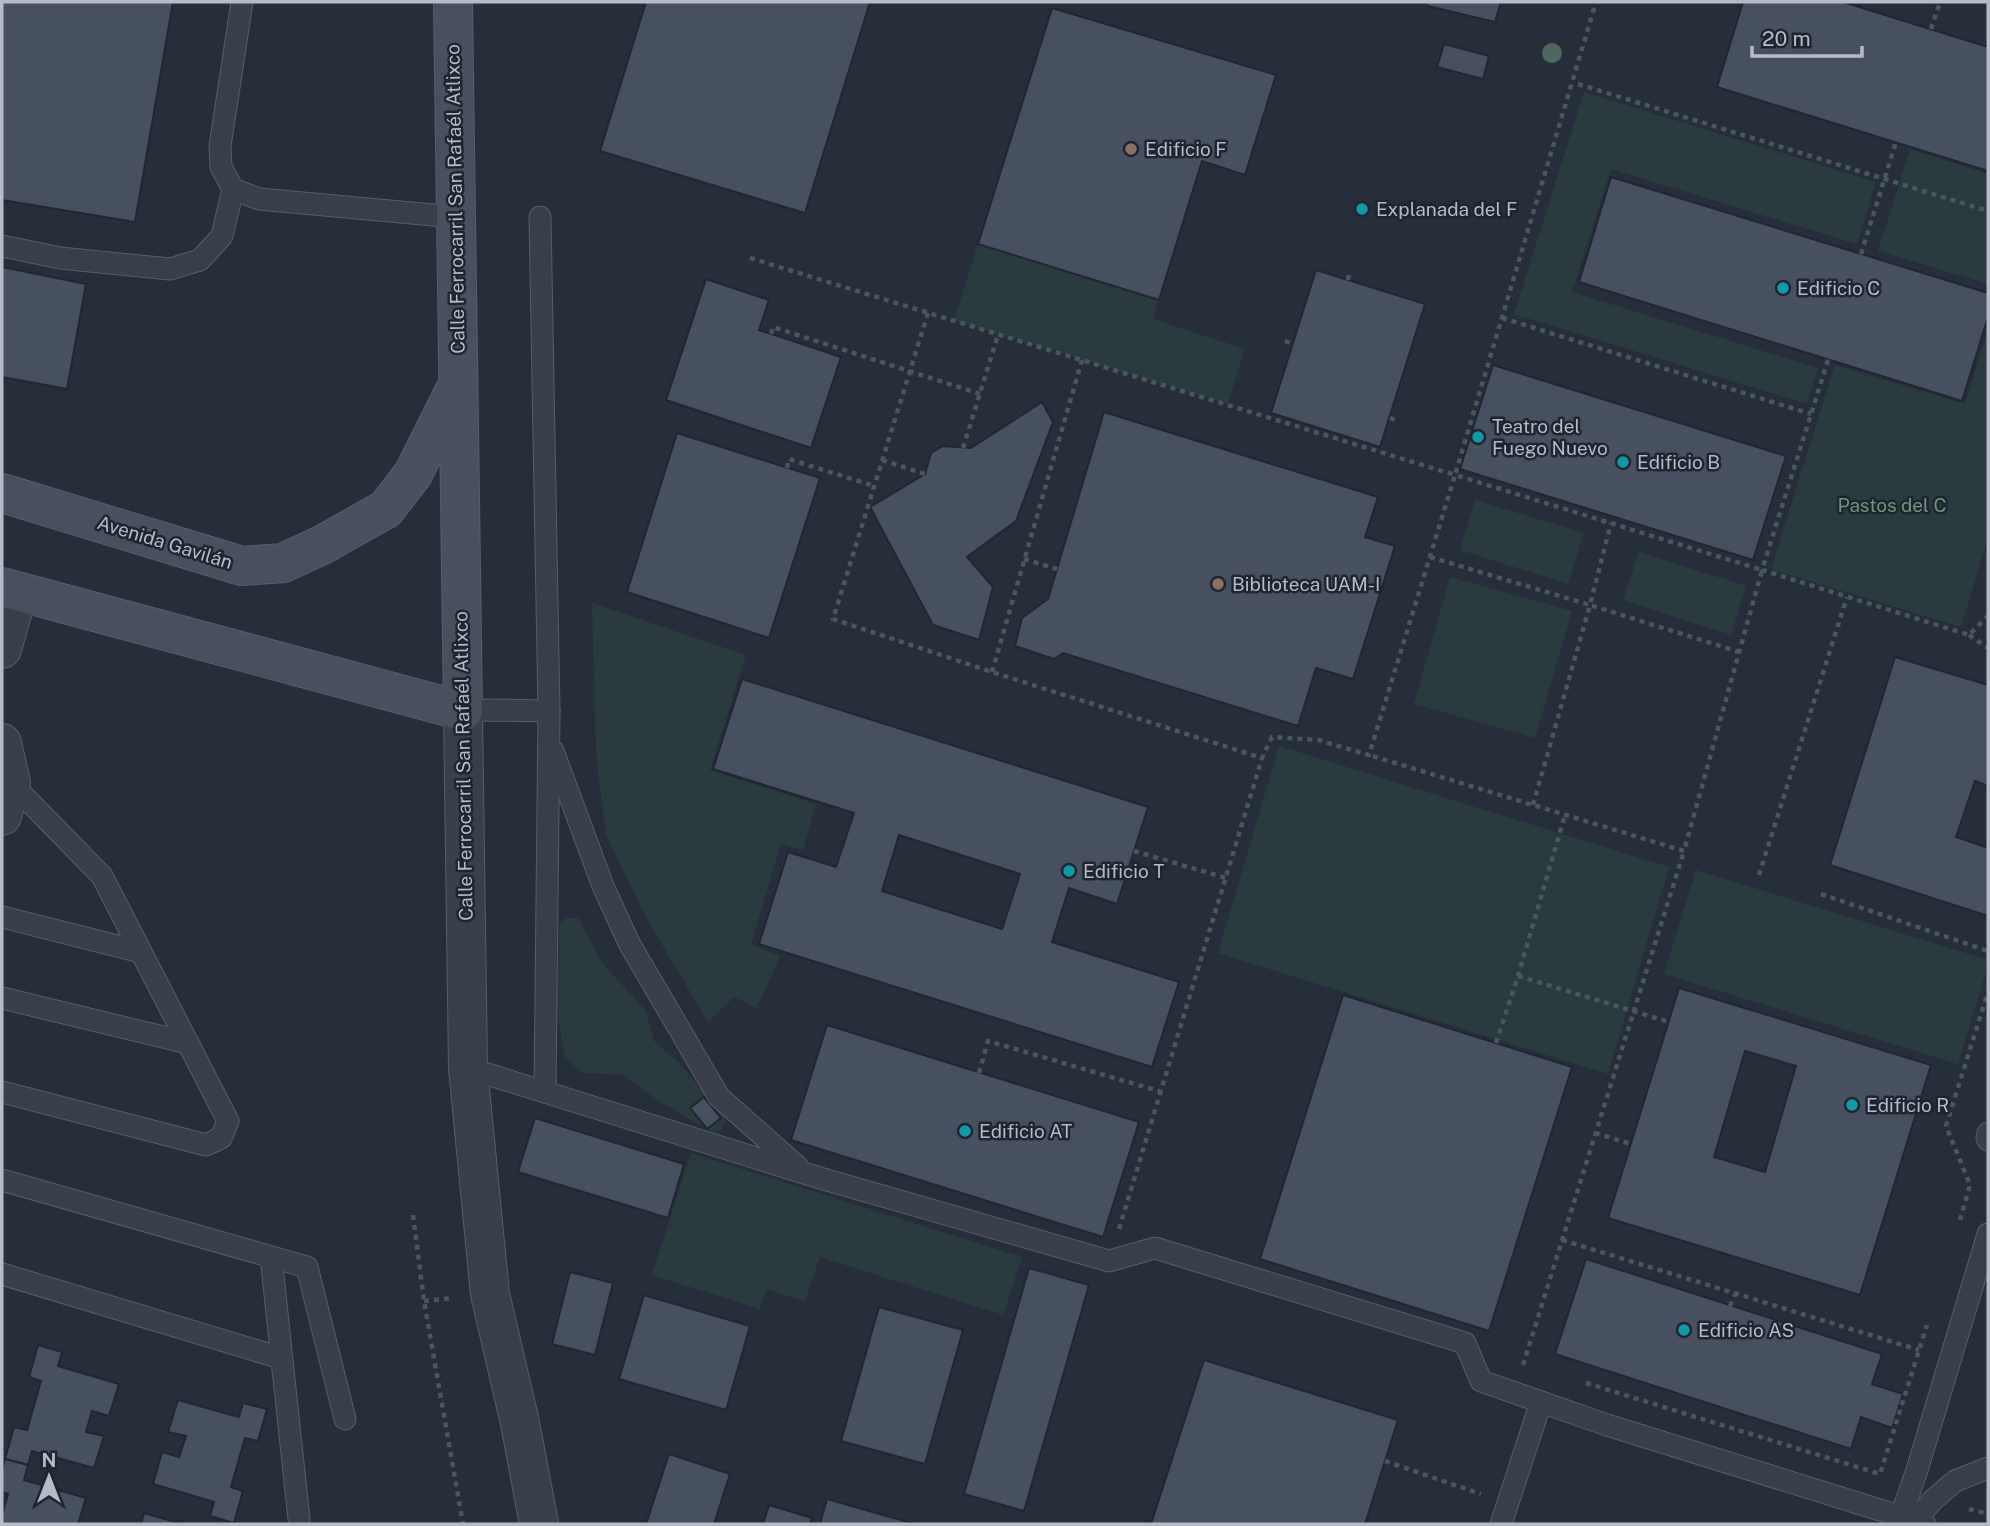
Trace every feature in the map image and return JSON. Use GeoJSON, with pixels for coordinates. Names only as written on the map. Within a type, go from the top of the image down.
{"type":"FeatureCollection","features":[{"type":"Feature","properties":{"kind":"main road","name":"Calle Ferrocarril San Rafaél Atlixco"},"geometry":{"type":"LineString","coordinates":[[453,2],[463,711]]}},
{"type":"Feature","properties":{"kind":"main road","name":"Avenida Gavilán"},"geometry":{"type":"LineString","coordinates":[[2,493],[242,566],[283,563],[322,545],[386,509],[413,474],[457,385]]}},
{"type":"Feature","properties":{"kind":"main road"},"geometry":{"type":"LineString","coordinates":[[10,590],[463,711]]}},
{"type":"Feature","properties":{"kind":"street"},"geometry":{"type":"LineString","coordinates":[[2,649],[10,590]]}},
{"type":"Feature","properties":{"kind":"street","name":"Calle Ferrocarril San Rafaél Atlixco"},"geometry":{"type":"LineString","coordinates":[[463,711],[468,1068],[490,1294],[540,1524]]}},
{"type":"Feature","properties":{"kind":"street"},"geometry":{"type":"LineString","coordinates":[[2,743],[7,799]]}},
{"type":"Feature","properties":{"kind":"lane"},"geometry":{"type":"LineString","coordinates":[[242,2],[220,146],[221,167],[233,189],[259,200],[455,217]]}},
{"type":"Feature","properties":{"kind":"lane"},"geometry":{"type":"LineString","coordinates":[[2,246],[60,258],[170,269],[200,260],[222,236],[233,189]]}},
{"type":"Feature","properties":{"kind":"lane"},"geometry":{"type":"LineString","coordinates":[[540,217],[549,711],[544,1092]]}},
{"type":"Feature","properties":{"kind":"lane"},"geometry":{"type":"LineString","coordinates":[[463,711],[549,711]]}},
{"type":"Feature","properties":{"kind":"lane"},"geometry":{"type":"LineString","coordinates":[[549,738],[603,887],[629,943],[719,1097],[803,1172]]}},
{"type":"Feature","properties":{"kind":"lane"},"geometry":{"type":"LineString","coordinates":[[2,1092],[206,1145],[221,1138],[228,1121],[102,876],[7,799]]}},
{"type":"Feature","properties":{"kind":"lane"},"geometry":{"type":"LineString","coordinates":[[2,917],[141,952]]}},
{"type":"Feature","properties":{"kind":"lane"},"geometry":{"type":"LineString","coordinates":[[2,998],[188,1042]]}},
{"type":"Feature","properties":{"kind":"lane"},"geometry":{"type":"LineString","coordinates":[[468,1068],[803,1172],[1109,1261],[1154,1248],[1465,1343],[1480,1381],[1606,1425],[1914,1520]]}},
{"type":"Feature","properties":{"kind":"lane"},"geometry":{"type":"LineString","coordinates":[[1988,1133],[1988,1140]]}},
{"type":"Feature","properties":{"kind":"lane"},"geometry":{"type":"LineString","coordinates":[[2,1180],[307,1268],[345,1419]]}},
{"type":"Feature","properties":{"kind":"lane"},"geometry":{"type":"LineString","coordinates":[[1914,1520],[1917,1470],[1988,1234]]}},
{"type":"Feature","properties":{"kind":"lane"},"geometry":{"type":"LineString","coordinates":[[271,1257],[299,1519]]}},
{"type":"Feature","properties":{"kind":"lane"},"geometry":{"type":"LineString","coordinates":[[2,1274],[282,1358]]}},
{"type":"Feature","properties":{"kind":"lane"},"geometry":{"type":"LineString","coordinates":[[1501,1524],[1541,1402]]}},
{"type":"Feature","properties":{"kind":"lane"},"geometry":{"type":"LineString","coordinates":[[1914,1520],[1955,1481],[1988,1468]]}},
{"type":"Feature","properties":{"kind":"path"},"geometry":{"type":"LineString","coordinates":[[1369,755],[1596,2]]}},
{"type":"Feature","properties":{"kind":"path"},"geometry":{"type":"LineString","coordinates":[[1931,29],[1940,2]]}},
{"type":"Feature","properties":{"kind":"path"},"geometry":{"type":"LineString","coordinates":[[1578,84],[1988,211]]}},
{"type":"Feature","properties":{"kind":"path"},"geometry":{"type":"LineString","coordinates":[[1861,254],[1896,142]]}},
{"type":"Feature","properties":{"kind":"path"},"geometry":{"type":"LineString","coordinates":[[750,258],[1969,635],[1988,648]]}},
{"type":"Feature","properties":{"kind":"path"},"geometry":{"type":"LineString","coordinates":[[928,313],[833,619],[1262,758]]}},
{"type":"Feature","properties":{"kind":"path"},"geometry":{"type":"LineString","coordinates":[[1502,318],[1811,414]]}},
{"type":"Feature","properties":{"kind":"path"},"geometry":{"type":"LineString","coordinates":[[771,334],[773,327],[980,394]]}},
{"type":"Feature","properties":{"kind":"path"},"geometry":{"type":"LineString","coordinates":[[963,448],[998,335]]}},
{"type":"Feature","properties":{"kind":"path"},"geometry":{"type":"LineString","coordinates":[[1285,341],[1292,344]]}},
{"type":"Feature","properties":{"kind":"path"},"geometry":{"type":"LineString","coordinates":[[992,672],[1082,360]]}},
{"type":"Feature","properties":{"kind":"path"},"geometry":{"type":"LineString","coordinates":[[1514,1392],[1684,851],[1762,570],[1828,360]]}},
{"type":"Feature","properties":{"kind":"path"},"geometry":{"type":"LineString","coordinates":[[787,468],[789,459],[874,486]]}},
{"type":"Feature","properties":{"kind":"path"},"geometry":{"type":"LineString","coordinates":[[882,460],[925,474]]}},
{"type":"Feature","properties":{"kind":"path"},"geometry":{"type":"LineString","coordinates":[[1533,805],[1611,523]]}},
{"type":"Feature","properties":{"kind":"path"},"geometry":{"type":"LineString","coordinates":[[1430,557],[1740,652]]}},
{"type":"Feature","properties":{"kind":"path"},"geometry":{"type":"LineString","coordinates":[[1024,559],[1057,569]]}},
{"type":"Feature","properties":{"kind":"path"},"geometry":{"type":"LineString","coordinates":[[1759,875],[1847,597]]}},
{"type":"Feature","properties":{"kind":"path"},"geometry":{"type":"LineString","coordinates":[[1969,635],[1988,618]]}},
{"type":"Feature","properties":{"kind":"path"},"geometry":{"type":"LineString","coordinates":[[1109,1261],[1262,758],[1272,737],[1318,740],[1684,851]]}},
{"type":"Feature","properties":{"kind":"path"},"geometry":{"type":"LineString","coordinates":[[1496,1042],[1565,815]]}},
{"type":"Feature","properties":{"kind":"path"},"geometry":{"type":"LineString","coordinates":[[1134,851],[1226,878]]}},
{"type":"Feature","properties":{"kind":"path"},"geometry":{"type":"LineString","coordinates":[[1821,894],[1988,951]]}},
{"type":"Feature","properties":{"kind":"path"},"geometry":{"type":"LineString","coordinates":[[1518,976],[1669,1022]]}},
{"type":"Feature","properties":{"kind":"path"},"geometry":{"type":"LineString","coordinates":[[1970,1185],[1946,1125],[1988,992]]}},
{"type":"Feature","properties":{"kind":"path"},"geometry":{"type":"LineString","coordinates":[[979,1073],[988,1041],[1162,1092]]}},
{"type":"Feature","properties":{"kind":"path"},"geometry":{"type":"LineString","coordinates":[[1595,1133],[1631,1144]]}},
{"type":"Feature","properties":{"kind":"path"},"geometry":{"type":"LineString","coordinates":[[413,1215],[424,1301],[463,1524]]}},
{"type":"Feature","properties":{"kind":"path"},"geometry":{"type":"LineString","coordinates":[[1562,1240],[1919,1350],[1880,1474],[1577,1380]]}},
{"type":"Feature","properties":{"kind":"path"},"geometry":{"type":"LineString","coordinates":[[1730,1306],[1735,1294]]}},
{"type":"Feature","properties":{"kind":"path"},"geometry":{"type":"LineString","coordinates":[[1385,1461],[1508,1503]]}},
{"type":"Feature","properties":{"kind":"green space"},"geometry":{"type":"Polygon","coordinates":[[[1584,92],[1876,182],[1857,244],[1611,169],[1572,292],[1818,368],[1807,404],[1514,314],[1584,92]]]}},
{"type":"Feature","properties":{"kind":"green space"},"geometry":{"type":"Polygon","coordinates":[[[1910,149],[1988,174],[1988,284],[1878,251],[1910,149]]]}},
{"type":"Feature","properties":{"kind":"green space"},"geometry":{"type":"Polygon","coordinates":[[[978,244],[1159,300],[1153,319],[1245,349],[1228,404],[954,321],[978,244]]]}},
{"type":"Feature","properties":{"kind":"green space","name":"Pastos del C"},"geometry":{"type":"Polygon","coordinates":[[[1988,330],[1988,537],[1961,627],[1771,569],[1835,365],[1965,404],[1988,330]]]}},
{"type":"Feature","properties":{"kind":"green space"},"geometry":{"type":"Polygon","coordinates":[[[1475,500],[1584,533],[1568,584],[1460,550],[1475,500]]]}},
{"type":"Feature","properties":{"kind":"green space"},"geometry":{"type":"Polygon","coordinates":[[[1639,552],[1746,586],[1731,635],[1623,600],[1639,552]]]}},
{"type":"Feature","properties":{"kind":"green space"},"geometry":{"type":"Polygon","coordinates":[[[1450,577],[1572,611],[1535,738],[1414,704],[1450,577]]]}},
{"type":"Feature","properties":{"kind":"green space"},"geometry":{"type":"Polygon","coordinates":[[[592,603],[746,655],[710,770],[816,804],[803,850],[781,844],[751,944],[780,956],[757,1008],[734,997],[708,1022],[645,916],[606,834],[596,753],[592,603]]]}},
{"type":"Feature","properties":{"kind":"green space"},"geometry":{"type":"Polygon","coordinates":[[[1279,746],[1669,867],[1608,1074],[1218,953],[1279,746]]]}},
{"type":"Feature","properties":{"kind":"green space"},"geometry":{"type":"Polygon","coordinates":[[[1696,870],[1988,960],[1958,1064],[1664,974],[1696,870]]]}},
{"type":"Feature","properties":{"kind":"green space"},"geometry":{"type":"Polygon","coordinates":[[[566,918],[578,918],[602,963],[646,1011],[654,1041],[679,1063],[723,1115],[726,1121],[721,1130],[711,1132],[654,1098],[624,1075],[581,1073],[564,1055],[557,1010],[559,925],[566,918]]]}},
{"type":"Feature","properties":{"kind":"green space"},"geometry":{"type":"Polygon","coordinates":[[[691,1153],[1022,1257],[1003,1315],[820,1257],[805,1301],[766,1289],[760,1309],[652,1275],[691,1153]]]}},
{"type":"Feature","properties":{"kind":"building"},"geometry":{"type":"Polygon","coordinates":[[[2,2],[173,2],[135,222],[2,200],[2,2]]]}},
{"type":"Feature","properties":{"kind":"building"},"geometry":{"type":"Polygon","coordinates":[[[646,2],[870,2],[805,213],[600,151],[646,2]]]}},
{"type":"Feature","properties":{"kind":"building"},"geometry":{"type":"Polygon","coordinates":[[[1425,2],[1501,2],[1495,22],[1428,6],[1425,2]]]}},
{"type":"Feature","properties":{"kind":"building"},"geometry":{"type":"Polygon","coordinates":[[[1743,2],[1843,2],[1988,47],[1988,171],[1717,87],[1743,2]]]}},
{"type":"Feature","properties":{"kind":"building","name":"Edificio F"},"geometry":{"type":"Polygon","coordinates":[[[1052,8],[1276,75],[1245,175],[1202,161],[1159,300],[978,244],[1052,8]]]}},
{"type":"Feature","properties":{"kind":"building"},"geometry":{"type":"Polygon","coordinates":[[[1444,44],[1489,56],[1483,79],[1437,67],[1444,44]]]}},
{"type":"Feature","properties":{"kind":"building","name":"Edificio C"},"geometry":{"type":"Polygon","coordinates":[[[1611,177],[1988,293],[1988,317],[1962,401],[1579,282],[1611,177]]]}},
{"type":"Feature","properties":{"kind":"building"},"geometry":{"type":"Polygon","coordinates":[[[2,267],[86,284],[67,389],[2,377],[2,267]]]}},
{"type":"Feature","properties":{"kind":"building"},"geometry":{"type":"Polygon","coordinates":[[[1316,270],[1425,304],[1380,447],[1271,413],[1316,270]]]}},
{"type":"Feature","properties":{"kind":"building"},"geometry":{"type":"Polygon","coordinates":[[[706,279],[769,300],[759,330],[841,357],[811,448],[666,400],[706,279]]]}},
{"type":"Feature","properties":{"kind":"building","name":"Edificio B"},"geometry":{"type":"Polygon","coordinates":[[[1493,365],[1786,456],[1753,560],[1460,469],[1493,365]]]}},
{"type":"Feature","properties":{"kind":"building"},"geometry":{"type":"Polygon","coordinates":[[[1042,402],[1053,422],[1016,521],[967,557],[993,587],[979,640],[933,625],[870,507],[925,474],[931,453],[943,446],[971,448],[1042,402]]]}},
{"type":"Feature","properties":{"kind":"building","name":"Biblioteca UAM-I"},"geometry":{"type":"Polygon","coordinates":[[[1104,412],[1378,497],[1365,537],[1395,546],[1353,679],[1316,668],[1298,726],[1063,653],[1054,659],[1015,646],[1022,618],[1048,599],[1104,412]]]}},
{"type":"Feature","properties":{"kind":"building"},"geometry":{"type":"Polygon","coordinates":[[[677,433],[820,478],[769,638],[627,592],[677,433]]]}},
{"type":"Feature","properties":{"kind":"building"},"geometry":{"type":"Polygon","coordinates":[[[1895,657],[1988,685],[1988,786],[1975,781],[1956,837],[1988,848],[1988,916],[1830,865],[1895,657]]]}},
{"type":"Feature","properties":{"kind":"building","name":"Edificio T"},"geometry":{"type":"Polygon","coordinates":[[[742,679],[1148,807],[1117,904],[1069,888],[1052,942],[1179,982],[1152,1067],[759,944],[788,852],[836,867],[854,813],[713,769],[742,679]],[[899,835],[882,891],[1002,929],[1020,874],[899,835]]]}},
{"type":"Feature","properties":{"kind":"building","name":"Edificio R"},"geometry":{"type":"Polygon","coordinates":[[[1679,988],[1931,1065],[1860,1295],[1608,1218],[1679,988]],[[1745,1051],[1714,1157],[1765,1172],[1796,1066],[1745,1051]]]}},
{"type":"Feature","properties":{"kind":"building"},"geometry":{"type":"Polygon","coordinates":[[[1343,995],[1572,1067],[1489,1331],[1260,1259],[1343,995]]]}},
{"type":"Feature","properties":{"kind":"building","name":"Edificio AT"},"geometry":{"type":"Polygon","coordinates":[[[827,1025],[1139,1122],[1103,1237],[791,1140],[827,1025]]]}},
{"type":"Feature","properties":{"kind":"building"},"geometry":{"type":"Polygon","coordinates":[[[704,1097],[721,1118],[707,1129],[690,1108],[704,1097]]]}},
{"type":"Feature","properties":{"kind":"building"},"geometry":{"type":"Polygon","coordinates":[[[535,1118],[684,1164],[668,1218],[518,1172],[535,1118]]]}},
{"type":"Feature","properties":{"kind":"building","name":"Edificio AS"},"geometry":{"type":"Polygon","coordinates":[[[1586,1259],[1882,1354],[1872,1384],[1903,1394],[1892,1428],[1861,1417],[1851,1449],[1555,1354],[1586,1259]]]}},
{"type":"Feature","properties":{"kind":"building"},"geometry":{"type":"Polygon","coordinates":[[[1029,1268],[1089,1285],[1024,1511],[964,1494],[1029,1268]]]}},
{"type":"Feature","properties":{"kind":"building"},"geometry":{"type":"Polygon","coordinates":[[[570,1272],[613,1283],[595,1355],[552,1344],[570,1272]]]}},
{"type":"Feature","properties":{"kind":"building"},"geometry":{"type":"Polygon","coordinates":[[[644,1295],[750,1326],[726,1410],[619,1379],[644,1295]]]}},
{"type":"Feature","properties":{"kind":"building"},"geometry":{"type":"Polygon","coordinates":[[[879,1307],[963,1330],[925,1464],[841,1441],[879,1307]]]}},
{"type":"Feature","properties":{"kind":"building"},"geometry":{"type":"Polygon","coordinates":[[[38,1345],[62,1352],[58,1366],[119,1384],[109,1416],[92,1411],[86,1432],[104,1436],[94,1468],[32,1451],[28,1465],[5,1459],[14,1427],[27,1430],[41,1381],[29,1377],[38,1345]]]}},
{"type":"Feature","properties":{"kind":"building"},"geometry":{"type":"Polygon","coordinates":[[[1204,1360],[1398,1420],[1365,1524],[1151,1524],[1204,1360]]]}},
{"type":"Feature","properties":{"kind":"building"},"geometry":{"type":"Polygon","coordinates":[[[178,1400],[239,1417],[243,1403],[267,1409],[258,1441],[245,1438],[231,1487],[243,1491],[234,1523],[210,1516],[214,1502],[153,1484],[162,1452],[179,1457],[186,1436],[168,1432],[178,1400]]]}},
{"type":"Feature","properties":{"kind":"building"},"geometry":{"type":"Polygon","coordinates":[[[669,1454],[730,1474],[714,1524],[646,1524],[669,1454]]]}},
{"type":"Feature","properties":{"kind":"building"},"geometry":{"type":"Polygon","coordinates":[[[5,1459],[28,1465],[24,1480],[86,1498],[78,1524],[2,1524],[8,1494],[2,1492],[5,1459]]]}},
{"type":"Feature","properties":{"kind":"building"},"geometry":{"type":"Polygon","coordinates":[[[827,1499],[915,1524],[820,1524],[827,1499]]]}},
{"type":"Feature","properties":{"kind":"building"},"geometry":{"type":"Polygon","coordinates":[[[769,1505],[812,1518],[810,1524],[763,1524],[769,1505]]]}},
{"type":"Feature","properties":{"kind":"building"},"geometry":{"type":"Polygon","coordinates":[[[144,1513],[182,1524],[141,1524],[144,1513]]]}},
{"type":"Feature","properties":{"kind":"place","name":"Edificio F"},"geometry":{"type":"Point","coordinates":[1131,149]}},
{"type":"Feature","properties":{"kind":"place","name":"Explanada del F"},"geometry":{"type":"Point","coordinates":[1362,209]}},
{"type":"Feature","properties":{"kind":"place","name":"Edificio C"},"geometry":{"type":"Point","coordinates":[1783,288]}},
{"type":"Feature","properties":{"kind":"place","name":"Teatro del Fuego Nuevo"},"geometry":{"type":"Point","coordinates":[1478,437]}},
{"type":"Feature","properties":{"kind":"place","name":"Edificio B"},"geometry":{"type":"Point","coordinates":[1623,462]}},
{"type":"Feature","properties":{"kind":"place","name":"Biblioteca UAM-I"},"geometry":{"type":"Point","coordinates":[1218,584]}},
{"type":"Feature","properties":{"kind":"place","name":"Edificio T"},"geometry":{"type":"Point","coordinates":[1069,871]}},
{"type":"Feature","properties":{"kind":"place","name":"Edificio R"},"geometry":{"type":"Point","coordinates":[1852,1105]}},
{"type":"Feature","properties":{"kind":"place","name":"Edificio AT"},"geometry":{"type":"Point","coordinates":[965,1131]}},
{"type":"Feature","properties":{"kind":"place","name":"Edificio AS"},"geometry":{"type":"Point","coordinates":[1684,1330]}}]}
